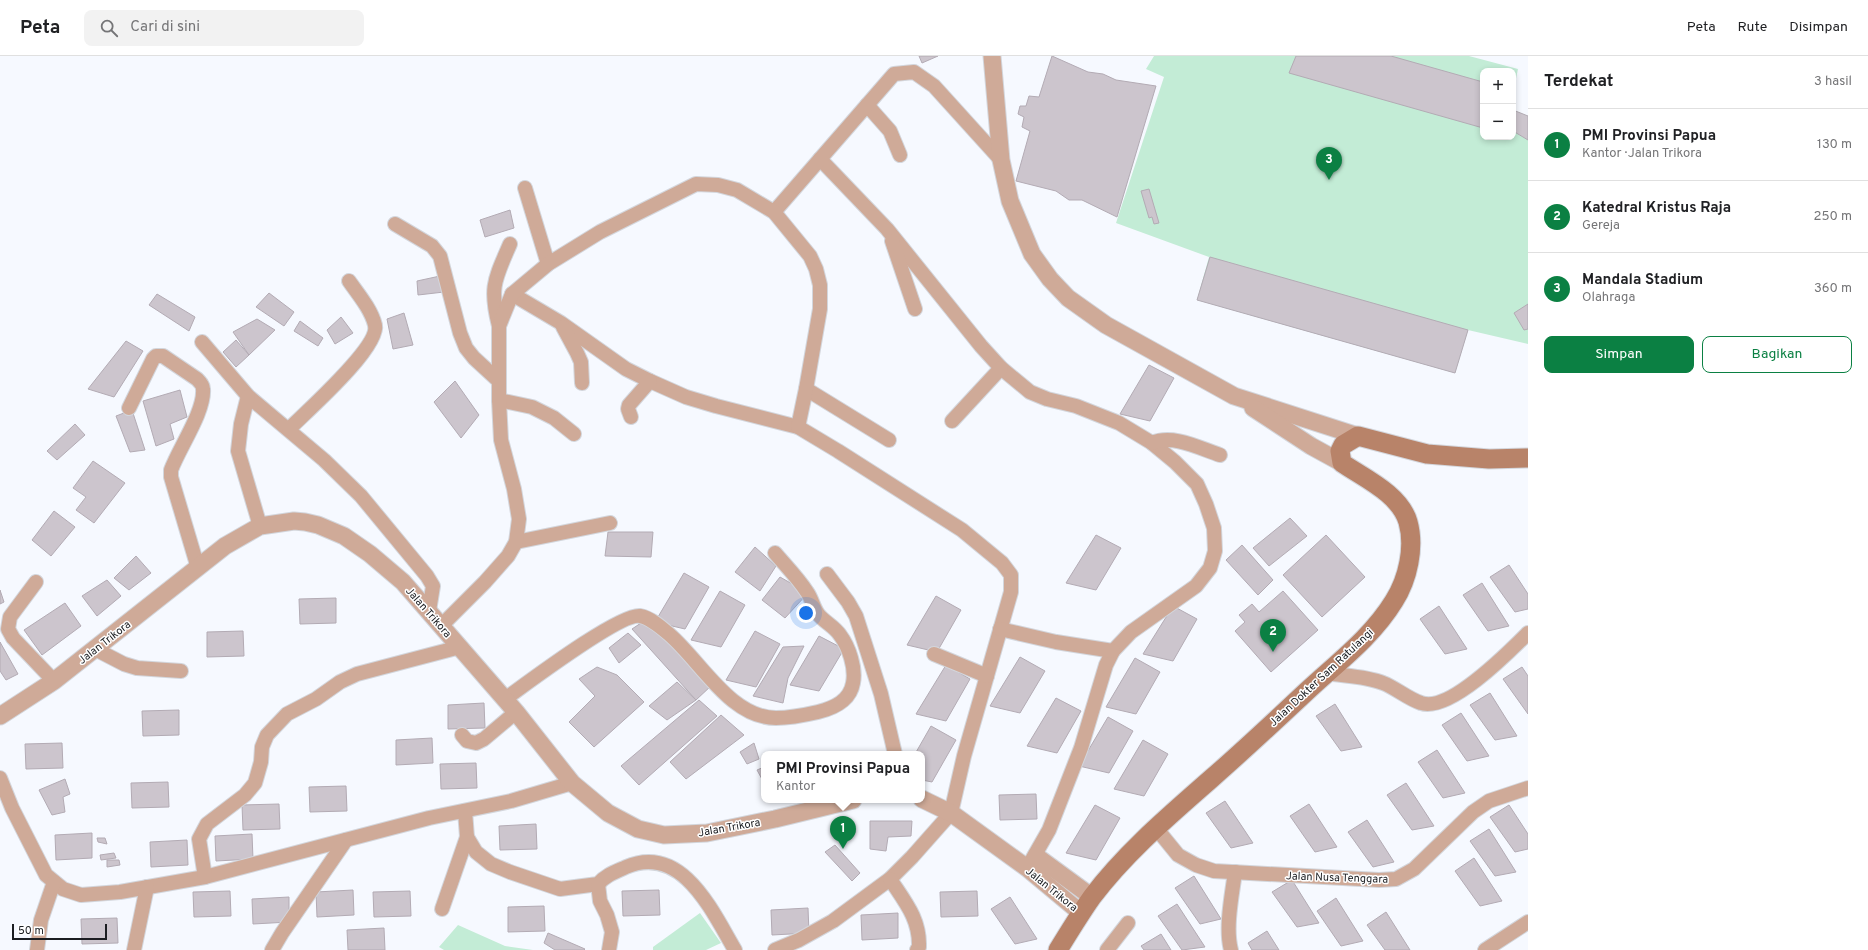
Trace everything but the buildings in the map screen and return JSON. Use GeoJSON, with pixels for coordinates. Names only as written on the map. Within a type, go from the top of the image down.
{"type":"FeatureCollection","features":[{"type":"Feature","properties":{"kind":"main road"},"geometry":{"type":"LineString","coordinates":[[1342,463],[1340,455],[1341,448],[1348,441],[1358,436],[1427,454],[1489,459],[1528,458]]}},
{"type":"Feature","properties":{"kind":"main road","name":"Jalan Dokter Sam Ratulangi"},"geometry":{"type":"LineString","coordinates":[[1058,950],[1092,897],[1156,828],[1250,745],[1326,672],[1360,644],[1384,617],[1402,587],[1408,564],[1409,532],[1407,520],[1401,510],[1384,491],[1342,463]]}},
{"type":"Feature","properties":{"kind":"street"},"geometry":{"type":"LineString","coordinates":[[992,56],[1001,160],[1010,200],[1032,254],[1050,279],[1068,298],[1106,325],[1234,396],[1358,436]]}},
{"type":"Feature","properties":{"kind":"street"},"geometry":{"type":"LineString","coordinates":[[774,212],[894,74],[914,72],[934,86],[1001,160]]}},
{"type":"Feature","properties":{"kind":"street"},"geometry":{"type":"LineString","coordinates":[[867,105],[890,131],[900,155]]}},
{"type":"Feature","properties":{"kind":"street"},"geometry":{"type":"LineString","coordinates":[[820,159],[887,229],[981,346],[1001,368],[1030,392],[1047,399],[1076,406],[1112,421],[1152,443],[1175,462],[1196,484],[1206,504],[1214,528],[1215,551],[1210,568],[1196,586],[1130,632],[1113,651],[1106,665],[1081,748],[1049,830],[1032,862]]}},
{"type":"Feature","properties":{"kind":"street"},"geometry":{"type":"LineString","coordinates":[[499,326],[512,294],[548,264],[600,232],[696,184],[718,185],[737,190],[774,212],[810,256],[816,268],[820,285],[820,309],[798,427]]}},
{"type":"Feature","properties":{"kind":"street"},"geometry":{"type":"LineString","coordinates":[[525,188],[548,264]]}},
{"type":"Feature","properties":{"kind":"street"},"geometry":{"type":"LineString","coordinates":[[395,224],[432,246],[440,256],[460,333],[466,348],[474,358],[499,381]]}},
{"type":"Feature","properties":{"kind":"street"},"geometry":{"type":"LineString","coordinates":[[887,229],[915,309]]}},
{"type":"Feature","properties":{"kind":"street"},"geometry":{"type":"LineString","coordinates":[[441,626],[485,582],[508,556],[516,542],[519,520],[514,488],[501,440],[499,400],[499,326],[494,306],[494,284],[510,244]]}},
{"type":"Feature","properties":{"kind":"street"},"geometry":{"type":"LineString","coordinates":[[288,429],[359,359],[374,334],[375,326],[365,305],[349,281]]}},
{"type":"Feature","properties":{"kind":"street"},"geometry":{"type":"LineString","coordinates":[[512,294],[561,323],[626,369],[650,381],[686,397],[708,404],[798,427],[962,530],[1002,563],[1011,575],[1011,592],[964,756],[951,813],[912,857],[890,879],[833,921],[799,940],[775,950]]}},
{"type":"Feature","properties":{"kind":"street"},"geometry":{"type":"LineString","coordinates":[[561,323],[579,357],[582,383]]}},
{"type":"Feature","properties":{"kind":"street"},"geometry":{"type":"LineString","coordinates":[[202,342],[248,396],[324,460],[361,496],[427,576],[433,586],[429,612]]}},
{"type":"Feature","properties":{"kind":"street"},"geometry":{"type":"LineString","coordinates":[[129,408],[153,359],[156,356],[163,356],[202,384],[203,390],[198,415],[171,470],[171,477],[198,568]]}},
{"type":"Feature","properties":{"kind":"street"},"geometry":{"type":"LineString","coordinates":[[952,421],[1001,368]]}},
{"type":"Feature","properties":{"kind":"street"},"geometry":{"type":"LineString","coordinates":[[631,417],[628,409],[629,405],[650,381]]}},
{"type":"Feature","properties":{"kind":"street"},"geometry":{"type":"LineString","coordinates":[[806,389],[889,440]]}},
{"type":"Feature","properties":{"kind":"street"},"geometry":{"type":"LineString","coordinates":[[248,396],[241,424],[238,451],[260,526]]}},
{"type":"Feature","properties":{"kind":"street","name":"Jalan Dokter Sam Ratulangi"},"geometry":{"type":"LineString","coordinates":[[1234,396],[1311,446],[1342,463]]}},
{"type":"Feature","properties":{"kind":"street"},"geometry":{"type":"LineString","coordinates":[[499,400],[532,407],[554,418],[574,434]]}},
{"type":"Feature","properties":{"kind":"street"},"geometry":{"type":"LineString","coordinates":[[1152,443],[1161,439],[1176,441],[1220,455]]}},
{"type":"Feature","properties":{"kind":"street","name":"Jalan Trikora"},"geometry":{"type":"LineString","coordinates":[[0,716],[54,681],[225,546],[260,526],[294,521],[305,522],[318,524],[344,536],[370,554],[403,582],[510,705],[572,783],[608,813],[638,828],[664,835],[707,833],[775,819],[841,803]]}},
{"type":"Feature","properties":{"kind":"street"},"geometry":{"type":"LineString","coordinates":[[516,542],[610,523]]}},
{"type":"Feature","properties":{"kind":"street"},"geometry":{"type":"LineString","coordinates":[[462,735],[467,741],[476,743],[484,739],[510,705],[574,650],[623,619],[640,616],[660,627],[681,645],[724,694],[756,714],[775,718],[800,716],[831,708],[840,704],[848,695],[853,684],[852,662],[847,647],[840,634],[818,614],[808,593],[775,553]]}},
{"type":"Feature","properties":{"kind":"street"},"geometry":{"type":"LineString","coordinates":[[827,574],[848,602],[856,616],[881,694],[894,751]]}},
{"type":"Feature","properties":{"kind":"street"},"geometry":{"type":"LineString","coordinates":[[36,582],[10,617],[8,629],[13,638],[54,681]]}},
{"type":"Feature","properties":{"kind":"street"},"geometry":{"type":"LineString","coordinates":[[1000,629],[1056,642],[1113,651]]}},
{"type":"Feature","properties":{"kind":"street"},"geometry":{"type":"LineString","coordinates":[[1326,672],[1383,683],[1422,704],[1435,704],[1457,694],[1492,668],[1528,633]]}},
{"type":"Feature","properties":{"kind":"street"},"geometry":{"type":"LineString","coordinates":[[205,877],[199,838],[207,824],[245,795],[255,783],[261,762],[262,747],[267,735],[287,714],[316,699],[340,682],[357,674],[460,647]]}},
{"type":"Feature","properties":{"kind":"street"},"geometry":{"type":"LineString","coordinates":[[95,649],[124,664],[137,668],[182,670]]}},
{"type":"Feature","properties":{"kind":"street"},"geometry":{"type":"LineString","coordinates":[[934,654],[986,676]]}},
{"type":"Feature","properties":{"kind":"street"},"geometry":{"type":"LineString","coordinates":[[0,778],[12,808],[46,876],[63,889],[81,895],[120,892],[205,877],[429,818],[511,801],[572,783]]}},
{"type":"Feature","properties":{"kind":"street","name":"Jalan Nusa Tenggara"},"geometry":{"type":"LineString","coordinates":[[1156,828],[1178,855],[1196,865],[1214,871],[1379,880],[1396,879],[1414,869],[1473,812],[1489,801],[1528,788]]}},
{"type":"Feature","properties":{"kind":"street","name":"Jalan Trikora"},"geometry":{"type":"LineString","coordinates":[[925,800],[951,813],[1092,897]]}},
{"type":"Feature","properties":{"kind":"street"},"geometry":{"type":"LineString","coordinates":[[442,908],[467,837],[465,811]]}},
{"type":"Feature","properties":{"kind":"street"},"geometry":{"type":"LineString","coordinates":[[467,837],[476,852],[491,864],[536,882],[560,889],[598,884]]}},
{"type":"Feature","properties":{"kind":"street"},"geometry":{"type":"LineString","coordinates":[[272,950],[282,932],[346,840]]}},
{"type":"Feature","properties":{"kind":"street"},"geometry":{"type":"LineString","coordinates":[[609,950],[612,932],[607,915],[600,901],[598,884],[604,876],[642,861],[662,864],[676,871],[696,887],[735,950]]}},
{"type":"Feature","properties":{"kind":"street","name":"Jalan Trikora"},"geometry":{"type":"LineString","coordinates":[[1032,862],[1081,913]]}},
{"type":"Feature","properties":{"kind":"street"},"geometry":{"type":"LineString","coordinates":[[1231,950],[1229,943],[1231,903],[1235,872]]}},
{"type":"Feature","properties":{"kind":"street"},"geometry":{"type":"LineString","coordinates":[[890,879],[908,906],[918,928],[919,947],[916,950]]}},
{"type":"Feature","properties":{"kind":"street"},"geometry":{"type":"LineString","coordinates":[[37,950],[40,920],[54,882]]}},
{"type":"Feature","properties":{"kind":"street"},"geometry":{"type":"LineString","coordinates":[[134,950],[147,887]]}},
{"type":"Feature","properties":{"kind":"street"},"geometry":{"type":"LineString","coordinates":[[1485,950],[1528,922]]}},
{"type":"Feature","properties":{"kind":"street"},"geometry":{"type":"LineString","coordinates":[[1107,950],[1115,942],[1128,923]]}},
{"type":"Feature","properties":{"kind":"green space"},"geometry":{"type":"Polygon","coordinates":[[[1154,56],[1469,56],[1514,68],[1480,68],[1480,140],[1516,140],[1516,111],[1528,116],[1528,344],[1468,330],[1455,373],[1197,300],[1209,257],[1116,223],[1164,77],[1146,69],[1154,56]]]}},
{"type":"Feature","properties":{"kind":"green space"},"geometry":{"type":"Polygon","coordinates":[[[1516,68],[1518,69],[1516,79],[1516,68]]]}},
{"type":"Feature","properties":{"kind":"green space"},"geometry":{"type":"Polygon","coordinates":[[[700,913],[721,943],[706,950],[653,950],[653,947],[700,913]]]}},
{"type":"Feature","properties":{"kind":"green space"},"geometry":{"type":"Polygon","coordinates":[[[458,925],[505,946],[533,950],[444,950],[439,947],[458,925]]]}},
{"type":"Feature","properties":{"kind":"place","name":"Mandala Stadium"},"geometry":{"type":"Point","coordinates":[1329,180]}},
{"type":"Feature","properties":{"kind":"place","name":"Katedral Kristus Raja"},"geometry":{"type":"Point","coordinates":[1273,652]}},
{"type":"Feature","properties":{"kind":"place","name":"PMI Provinsi Papua"},"geometry":{"type":"Point","coordinates":[843,849]}}]}
